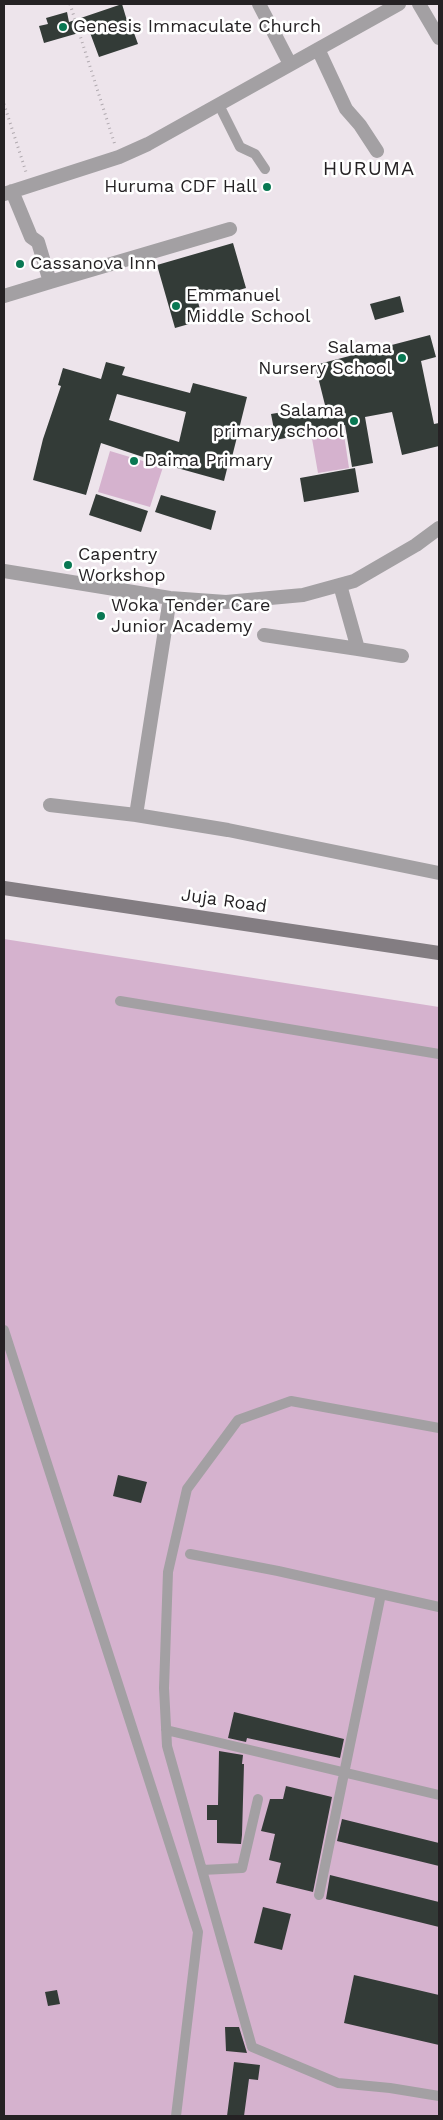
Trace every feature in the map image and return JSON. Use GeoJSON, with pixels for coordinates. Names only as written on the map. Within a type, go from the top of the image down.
{"type":"FeatureCollection","features":[{"type":"Feature","properties":{"kind":"main road","name":"Juja Road"},"geometry":{"type":"LineString","coordinates":[[4,888],[439,952]]}},
{"type":"Feature","properties":{"kind":"street"},"geometry":{"type":"LineString","coordinates":[[259,4],[290,64]]}},
{"type":"Feature","properties":{"kind":"street"},"geometry":{"type":"LineString","coordinates":[[419,4],[439,38]]}},
{"type":"Feature","properties":{"kind":"street"},"geometry":{"type":"LineString","coordinates":[[50,282],[38,242],[31,237],[8,192],[119,157],[148,144],[318,49],[391,5]]}},
{"type":"Feature","properties":{"kind":"street"},"geometry":{"type":"LineString","coordinates":[[318,49],[346,109],[360,125],[377,151]]}},
{"type":"Feature","properties":{"kind":"street"},"geometry":{"type":"LineString","coordinates":[[4,296],[230,229]]}},
{"type":"Feature","properties":{"kind":"street"},"geometry":{"type":"LineString","coordinates":[[4,571],[170,598],[226,602],[303,595],[354,581],[416,545],[439,528]]}},
{"type":"Feature","properties":{"kind":"street"},"geometry":{"type":"LineString","coordinates":[[340,585],[358,650]]}},
{"type":"Feature","properties":{"kind":"street"},"geometry":{"type":"LineString","coordinates":[[136,815],[170,598]]}},
{"type":"Feature","properties":{"kind":"street"},"geometry":{"type":"LineString","coordinates":[[264,635],[402,656]]}},
{"type":"Feature","properties":{"kind":"street"},"geometry":{"type":"LineString","coordinates":[[50,805],[136,815],[228,830],[439,873]]}},
{"type":"Feature","properties":{"kind":"lane"},"geometry":{"type":"LineString","coordinates":[[219,105],[240,147],[255,154],[265,168]]}},
{"type":"Feature","properties":{"kind":"lane"},"geometry":{"type":"LineString","coordinates":[[120,1001],[439,1054]]}},
{"type":"Feature","properties":{"kind":"lane"},"geometry":{"type":"LineString","coordinates":[[4,1330],[198,1932],[176,2116]]}},
{"type":"Feature","properties":{"kind":"lane"},"geometry":{"type":"LineString","coordinates":[[439,1428],[291,1401],[238,1420],[187,1489],[168,1572],[164,1688],[167,1746],[252,2047],[338,2083],[439,2094]]}},
{"type":"Feature","properties":{"kind":"lane"},"geometry":{"type":"LineString","coordinates":[[190,1554],[439,1607]]}},
{"type":"Feature","properties":{"kind":"lane"},"geometry":{"type":"LineString","coordinates":[[319,1895],[381,1594]]}},
{"type":"Feature","properties":{"kind":"lane"},"geometry":{"type":"LineString","coordinates":[[166,1730],[439,1794]]}},
{"type":"Feature","properties":{"kind":"lane"},"geometry":{"type":"LineString","coordinates":[[202,1870],[242,1868],[258,1799]]}},
{"type":"Feature","properties":{"kind":"path"},"geometry":{"type":"LineString","coordinates":[[70,4],[119,157]]}},
{"type":"Feature","properties":{"kind":"path"},"geometry":{"type":"LineString","coordinates":[[4,104],[30,185]]}},
{"type":"Feature","properties":{"kind":"shaded area"},"geometry":{"type":"Polygon","coordinates":[[[343,428],[349,468],[318,473],[311,433],[343,428]]]}},
{"type":"Feature","properties":{"kind":"shaded area"},"geometry":{"type":"Polygon","coordinates":[[[110,451],[163,467],[150,507],[98,492],[110,451]]]}},
{"type":"Feature","properties":{"kind":"shaded area"},"geometry":{"type":"Polygon","coordinates":[[[4,939],[439,1007],[439,2116],[4,2116],[4,939]]]}},
{"type":"Feature","properties":{"kind":"building"},"geometry":{"type":"Polygon","coordinates":[[[122,4],[131,34],[134,33],[138,44],[99,57],[89,30],[44,43],[39,26],[48,24],[46,18],[67,12],[69,22],[122,4]]]}},
{"type":"Feature","properties":{"kind":"building"},"geometry":{"type":"Polygon","coordinates":[[[233,243],[246,288],[198,302],[203,320],[175,328],[157,265],[233,243]]]}},
{"type":"Feature","properties":{"kind":"building"},"geometry":{"type":"Polygon","coordinates":[[[400,296],[404,312],[375,320],[370,304],[400,296]]]}},
{"type":"Feature","properties":{"kind":"building"},"geometry":{"type":"Polygon","coordinates":[[[430,335],[436,357],[421,361],[434,424],[439,423],[439,446],[402,455],[392,412],[365,417],[373,463],[352,467],[345,425],[276,440],[271,414],[325,405],[315,365],[430,335]]]}},
{"type":"Feature","properties":{"kind":"building"},"geometry":{"type":"Polygon","coordinates":[[[106,362],[125,367],[122,375],[190,393],[193,383],[247,397],[224,481],[170,466],[101,443],[86,495],[33,480],[43,439],[61,386],[58,385],[63,368],[101,379],[106,362]],[[117,394],[109,420],[179,442],[186,412],[117,394]]]}},
{"type":"Feature","properties":{"kind":"building"},"geometry":{"type":"Polygon","coordinates":[[[355,468],[359,492],[304,502],[300,478],[355,468]]]}},
{"type":"Feature","properties":{"kind":"building"},"geometry":{"type":"Polygon","coordinates":[[[96,494],[148,511],[141,532],[89,515],[96,494]]]}},
{"type":"Feature","properties":{"kind":"building"},"geometry":{"type":"Polygon","coordinates":[[[161,495],[216,511],[211,530],[155,512],[161,495]]]}},
{"type":"Feature","properties":{"kind":"building"},"geometry":{"type":"Polygon","coordinates":[[[118,1475],[147,1482],[141,1503],[113,1496],[118,1475]]]}},
{"type":"Feature","properties":{"kind":"building"},"geometry":{"type":"Polygon","coordinates":[[[234,1712],[344,1739],[340,1758],[247,1738],[246,1742],[228,1738],[234,1712]]]}},
{"type":"Feature","properties":{"kind":"building"},"geometry":{"type":"Polygon","coordinates":[[[219,1751],[243,1755],[241,1844],[217,1843],[217,1820],[207,1820],[207,1805],[218,1805],[219,1751]]]}},
{"type":"Feature","properties":{"kind":"building"},"geometry":{"type":"Polygon","coordinates":[[[286,1786],[332,1797],[313,1892],[276,1883],[281,1863],[269,1860],[275,1834],[261,1831],[270,1799],[283,1799],[286,1786]]]}},
{"type":"Feature","properties":{"kind":"building"},"geometry":{"type":"Polygon","coordinates":[[[342,1819],[439,1843],[439,1866],[337,1841],[342,1819]]]}},
{"type":"Feature","properties":{"kind":"building"},"geometry":{"type":"Polygon","coordinates":[[[330,1875],[439,1902],[439,1927],[326,1899],[330,1875]]]}},
{"type":"Feature","properties":{"kind":"building"},"geometry":{"type":"Polygon","coordinates":[[[263,1907],[291,1914],[282,1950],[254,1943],[263,1907]]]}},
{"type":"Feature","properties":{"kind":"building"},"geometry":{"type":"Polygon","coordinates":[[[354,1975],[439,1995],[439,2045],[344,2023],[354,1975]]]}},
{"type":"Feature","properties":{"kind":"building"},"geometry":{"type":"Polygon","coordinates":[[[57,1990],[60,2004],[48,2006],[45,1992],[57,1990]]]}},
{"type":"Feature","properties":{"kind":"building"},"geometry":{"type":"Polygon","coordinates":[[[225,2027],[239,2027],[247,2053],[226,2051],[225,2027]]]}},
{"type":"Feature","properties":{"kind":"building"},"geometry":{"type":"Polygon","coordinates":[[[234,2062],[260,2065],[258,2080],[249,2079],[244,2116],[227,2116],[234,2062]]]}},
{"type":"Feature","properties":{"kind":"place","name":"Genesis Immaculate Church"},"geometry":{"type":"Point","coordinates":[63,27]}},
{"type":"Feature","properties":{"kind":"place","name":"Huruma CDF Hall"},"geometry":{"type":"Point","coordinates":[267,187]}},
{"type":"Feature","properties":{"kind":"place","name":"Cassanova Inn"},"geometry":{"type":"Point","coordinates":[20,264]}},
{"type":"Feature","properties":{"kind":"place","name":"Emmanuel Middle School"},"geometry":{"type":"Point","coordinates":[176,306]}},
{"type":"Feature","properties":{"kind":"place","name":"Salama Nursery School"},"geometry":{"type":"Point","coordinates":[402,358]}},
{"type":"Feature","properties":{"kind":"place","name":"Salama primary school"},"geometry":{"type":"Point","coordinates":[354,421]}},
{"type":"Feature","properties":{"kind":"place","name":"Daima Primary"},"geometry":{"type":"Point","coordinates":[134,461]}},
{"type":"Feature","properties":{"kind":"place","name":"Capentry Workshop"},"geometry":{"type":"Point","coordinates":[68,565]}},
{"type":"Feature","properties":{"kind":"place","name":"Woka Tender Care Junior Academy"},"geometry":{"type":"Point","coordinates":[101,616]}},
{"type":"Feature","properties":{"kind":"district","name":"HURUMA"},"geometry":{"type":"Point","coordinates":[369,169]}}]}
